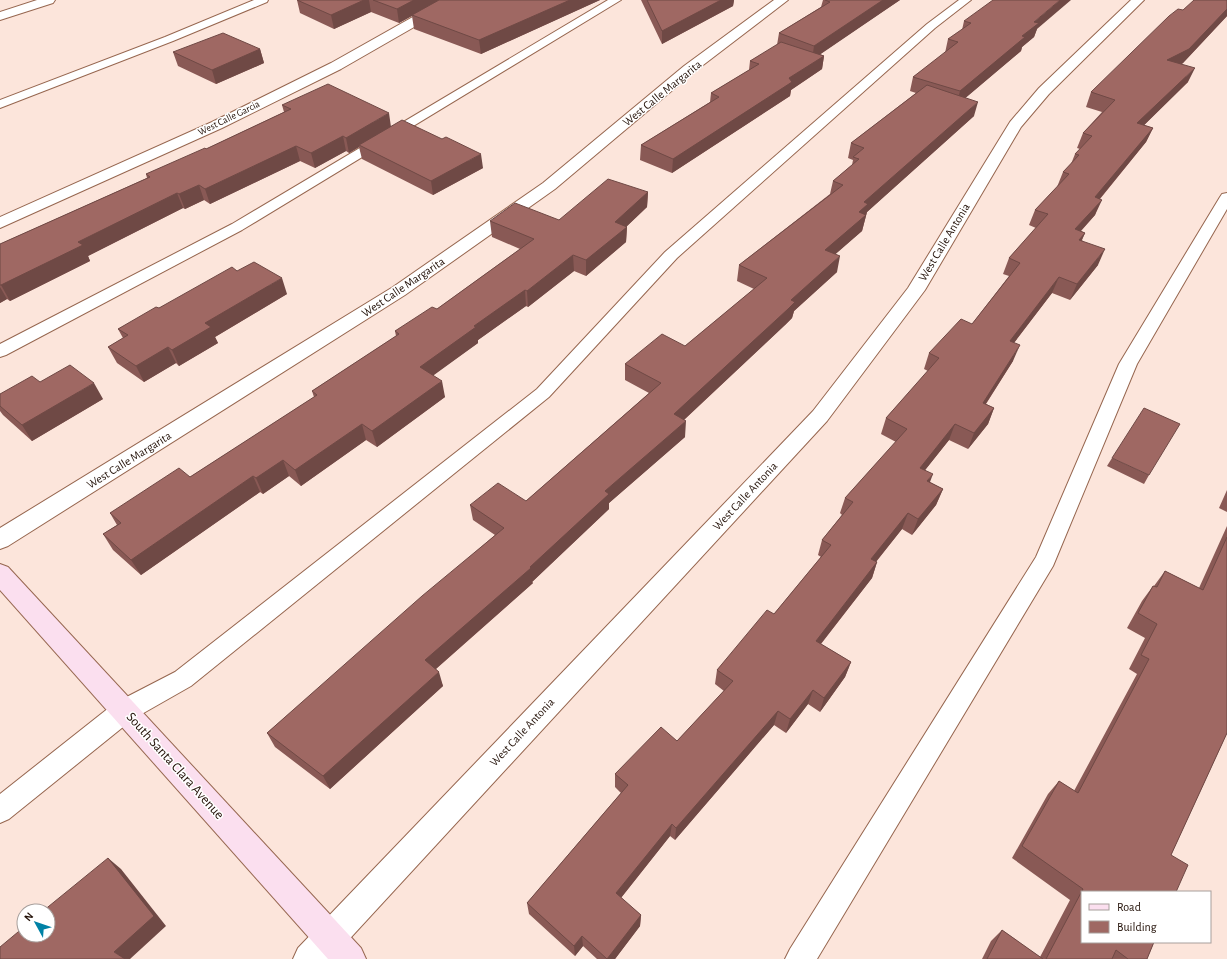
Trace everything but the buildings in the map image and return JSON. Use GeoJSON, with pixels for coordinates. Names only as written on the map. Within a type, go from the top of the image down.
{"type":"FeatureCollection","features":[{"type":"Feature","properties":{"kind":"street"},"geometry":{"type":"LineString","coordinates":[[0,16],[49,0]]}},
{"type":"Feature","properties":{"kind":"street","name":"West Calle Garcia"},"geometry":{"type":"LineString","coordinates":[[0,223],[224,121],[336,66],[452,0]]}},
{"type":"Feature","properties":{"kind":"street","name":"West Calle Margarita"},"geometry":{"type":"LineString","coordinates":[[0,540],[399,291],[549,186],[689,69],[782,0]]}},
{"type":"Feature","properties":{"kind":"street","name":"West Calle Antonia"},"geometry":{"type":"LineString","coordinates":[[309,959],[820,416],[916,290],[1015,125],[1044,91],[1138,0]]}},
{"type":"Feature","properties":{"kind":"street","name":"South Santa Clara Avenue"},"geometry":{"type":"LineString","coordinates":[[0,574],[350,959]]}},
{"type":"Feature","properties":{"kind":"lane"},"geometry":{"type":"LineString","coordinates":[[0,104],[168,39],[263,0]]}},
{"type":"Feature","properties":{"kind":"lane"},"geometry":{"type":"LineString","coordinates":[[0,351],[237,227],[616,0]]}},
{"type":"Feature","properties":{"kind":"lane"},"geometry":{"type":"LineString","coordinates":[[0,810],[124,710],[183,678],[543,393],[671,256],[931,26],[966,0]]}},
{"type":"Feature","properties":{"kind":"lane"},"geometry":{"type":"LineString","coordinates":[[800,959],[1045,560],[1128,364],[1227,197]]}}]}
